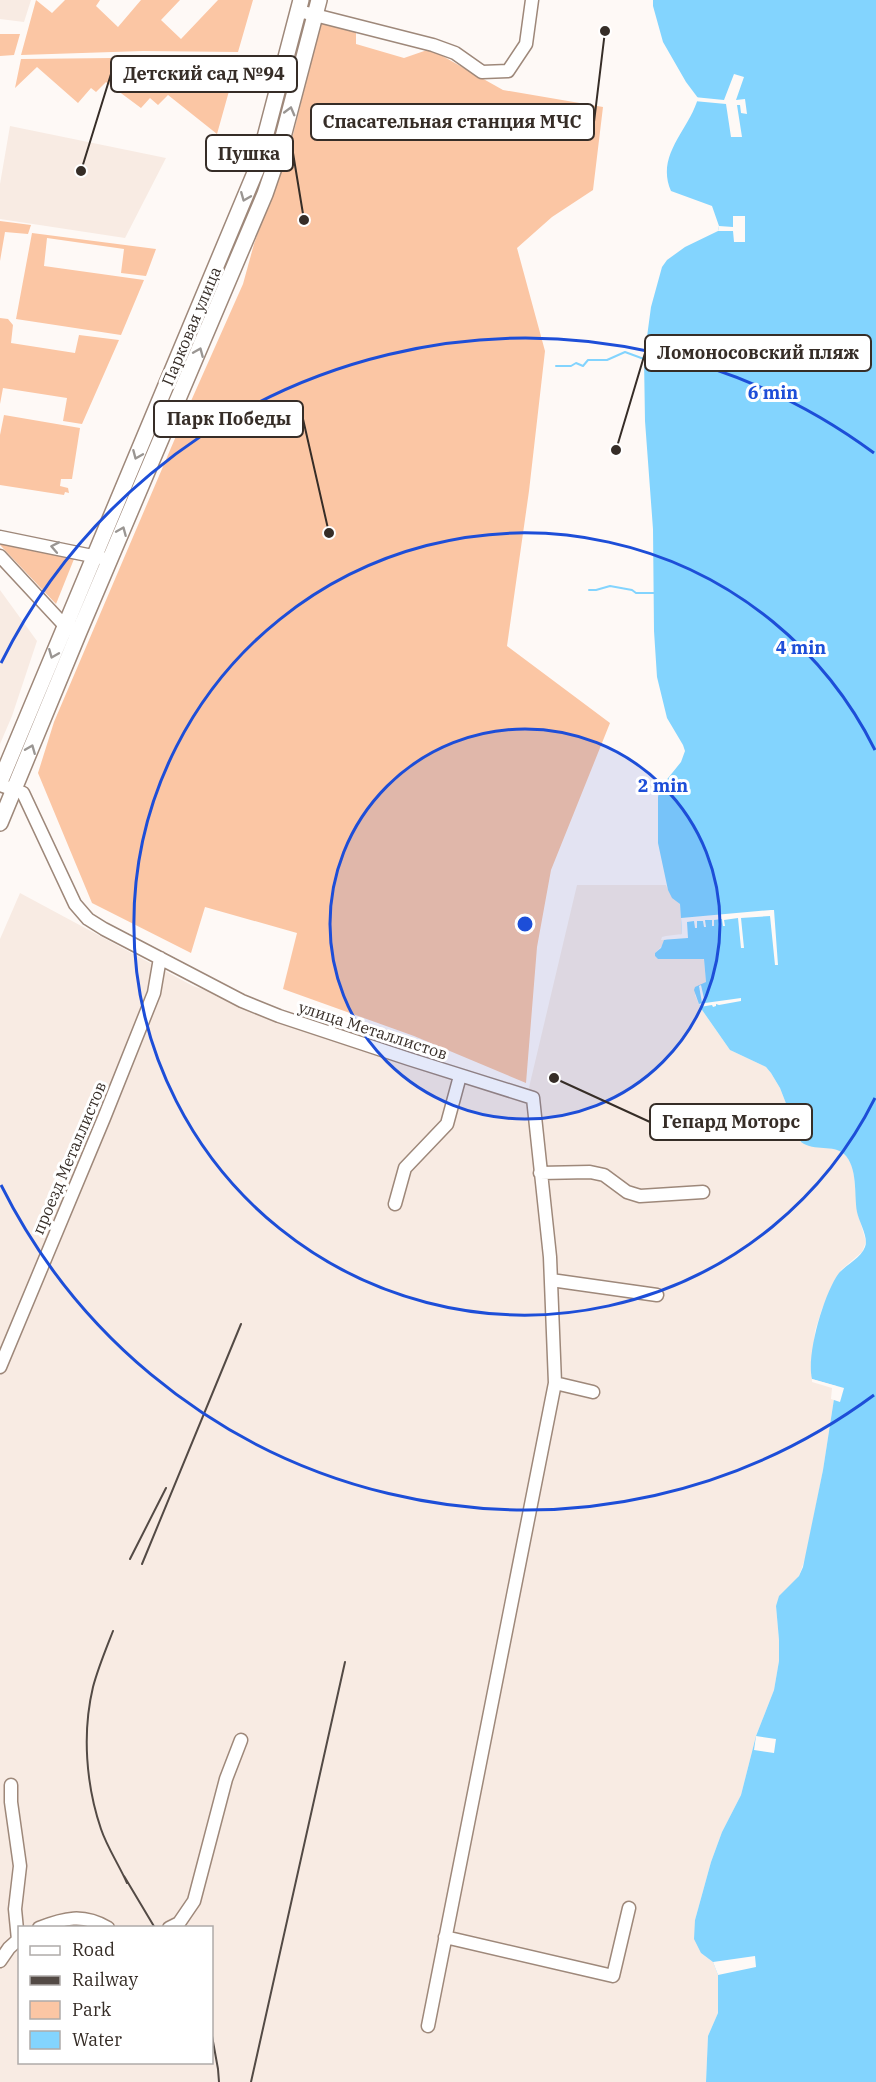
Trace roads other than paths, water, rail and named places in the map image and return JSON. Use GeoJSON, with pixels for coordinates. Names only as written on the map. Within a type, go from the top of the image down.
{"type":"FeatureCollection","features":[{"type":"Feature","properties":{"kind":"main road","name":"Парковая улица"},"geometry":{"type":"LineString","coordinates":[[102,558],[257,168],[300,5]]}},
{"type":"Feature","properties":{"kind":"main road","name":"Парковая улица"},"geometry":{"type":"LineString","coordinates":[[0,823],[5,786],[102,558],[265,194],[278,156],[317,7]]}},
{"type":"Feature","properties":{"kind":"street"},"geometry":{"type":"LineString","coordinates":[[300,5],[317,7],[373,28],[455,53],[482,72],[508,71],[526,44],[532,0]]}},
{"type":"Feature","properties":{"kind":"street"},"geometry":{"type":"LineString","coordinates":[[0,537],[102,558]]}},
{"type":"Feature","properties":{"kind":"street"},"geometry":{"type":"LineString","coordinates":[[0,556],[72,629]]}},
{"type":"Feature","properties":{"kind":"street","name":"улица Металлистов"},"geometry":{"type":"LineString","coordinates":[[5,786],[23,793],[75,904],[88,919],[96,924],[242,1001],[279,1016],[533,1098],[550,1257],[555,1383],[428,2026]]}},
{"type":"Feature","properties":{"kind":"street","name":"проезд Металлистов"},"geometry":{"type":"LineString","coordinates":[[0,1368],[105,1118],[154,993],[160,958]]}},
{"type":"Feature","properties":{"kind":"street"},"geometry":{"type":"LineString","coordinates":[[396,1204],[405,1168],[447,1124],[460,1076]]}},
{"type":"Feature","properties":{"kind":"street"},"geometry":{"type":"LineString","coordinates":[[540,1173],[590,1172],[604,1175],[627,1192],[640,1196],[703,1192]]}},
{"type":"Feature","properties":{"kind":"street"},"geometry":{"type":"LineString","coordinates":[[551,1280],[657,1295]]}},
{"type":"Feature","properties":{"kind":"street"},"geometry":{"type":"LineString","coordinates":[[555,1383],[593,1392]]}},
{"type":"Feature","properties":{"kind":"street"},"geometry":{"type":"LineString","coordinates":[[173,1926],[179,1923],[194,1901],[226,1779],[241,1740]]}},
{"type":"Feature","properties":{"kind":"street"},"geometry":{"type":"LineString","coordinates":[[11,1785],[11,1802],[20,1866],[15,1900],[18,1929]]}},
{"type":"Feature","properties":{"kind":"street"},"geometry":{"type":"LineString","coordinates":[[446,1937],[613,1976],[629,1908]]}},
{"type":"Feature","properties":{"kind":"street"},"geometry":{"type":"LineString","coordinates":[[44,1926],[56,1921],[81,1917],[97,1921],[105,1926]]}},
{"type":"Feature","properties":{"kind":"street"},"geometry":{"type":"LineString","coordinates":[[0,1961],[18,1940]]}},
{"type":"Feature","properties":{"kind":"water"},"geometry":{"type":"Polygon","coordinates":[[[653,0],[876,0],[876,2082],[706,2082],[708,2036],[718,2013],[718,1975],[713,1962],[701,1953],[694,1939],[695,1920],[711,1862],[722,1832],[741,1795],[756,1736],[774,1690],[779,1661],[776,1606],[779,1596],[799,1576],[803,1567],[823,1470],[836,1386],[812,1379],[814,1340],[822,1309],[833,1282],[839,1273],[860,1255],[866,1243],[857,1212],[852,1166],[848,1159],[835,1149],[812,1147],[801,1142],[780,1088],[771,1073],[766,1067],[730,1050],[700,1007],[694,990],[695,987],[706,982],[704,959],[658,959],[655,956],[664,940],[682,934],[680,904],[672,898],[668,890],[658,843],[658,797],[660,788],[681,762],[685,751],[667,718],[657,677],[653,529],[645,421],[644,359],[651,307],[662,267],[667,260],[685,247],[718,231],[719,226],[712,206],[671,191],[667,178],[670,154],[698,98],[663,42],[653,0]]]}},
{"type":"Feature","properties":{"kind":"waterway"},"geometry":{"type":"LineString","coordinates":[[556,366],[571,366],[576,363],[583,366],[588,360],[607,360],[625,352],[644,359]]}},
{"type":"Feature","properties":{"kind":"waterway"},"geometry":{"type":"LineString","coordinates":[[589,590],[610,586],[632,590],[636,593],[655,593]]}},
{"type":"Feature","properties":{"kind":"railway"},"geometry":{"type":"LineString","coordinates":[[142,1564],[241,1324]]}},
{"type":"Feature","properties":{"kind":"railway"},"geometry":{"type":"LineString","coordinates":[[130,1559],[166,1488]]}},
{"type":"Feature","properties":{"kind":"railway"},"geometry":{"type":"LineString","coordinates":[[113,1631],[93,1687],[88,1722],[87,1759],[92,1795],[101,1829],[127,1883]]}},
{"type":"Feature","properties":{"kind":"railway"},"geometry":{"type":"LineString","coordinates":[[251,2082],[345,1662]]}},
{"type":"Feature","properties":{"kind":"railway"},"geometry":{"type":"LineString","coordinates":[[124,1876],[154,1926]]}},
{"type":"Feature","properties":{"kind":"railway"},"geometry":{"type":"LineString","coordinates":[[213,2042],[219,2082]]}},
{"type":"Feature","properties":{"kind":"place","name":"Спасательная станция МЧС"},"geometry":{"type":"Point","coordinates":[605,31]}},
{"type":"Feature","properties":{"kind":"place","name":"Детский сад №94"},"geometry":{"type":"Point","coordinates":[81,171]}},
{"type":"Feature","properties":{"kind":"place","name":"Пушка"},"geometry":{"type":"Point","coordinates":[304,220]}},
{"type":"Feature","properties":{"kind":"place","name":"Ломоносовский пляж"},"geometry":{"type":"Point","coordinates":[616,450]}},
{"type":"Feature","properties":{"kind":"place","name":"Парк Победы"},"geometry":{"type":"Point","coordinates":[329,533]}},
{"type":"Feature","properties":{"kind":"place","name":"Гепард Моторс"},"geometry":{"type":"Point","coordinates":[554,1078]}}]}
